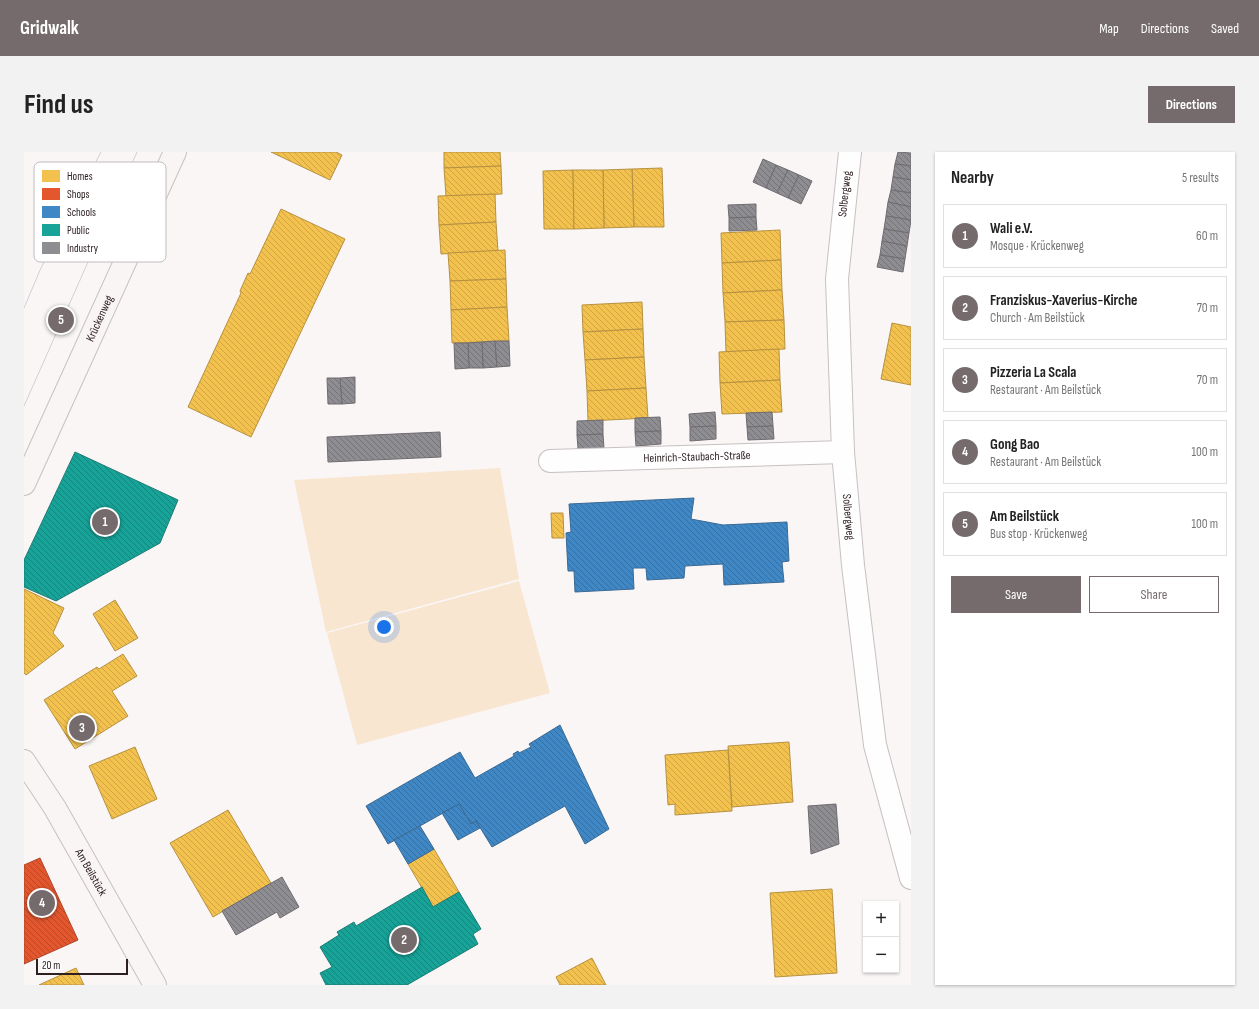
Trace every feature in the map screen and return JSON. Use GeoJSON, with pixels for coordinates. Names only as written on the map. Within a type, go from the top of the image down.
{"type":"FeatureCollection","features":[{"type":"Feature","properties":{"kind":"main road","name":"Krückenweg"},"geometry":{"type":"LineString","coordinates":[[166,172],[175,152]]}},
{"type":"Feature","properties":{"kind":"main road","name":"Krückenweg"},"geometry":{"type":"LineString","coordinates":[[24,484],[125,262]]}},
{"type":"Feature","properties":{"kind":"main road","name":"Am Beilstück"},"geometry":{"type":"LineString","coordinates":[[24,761],[55,808],[155,985]]}},
{"type":"Feature","properties":{"kind":"street","name":"Solbergweg"},"geometry":{"type":"LineString","coordinates":[[850,152],[837,279],[843,452],[853,565],[875,745],[911,878]]}},
{"type":"Feature","properties":{"kind":"street","name":"Heinrich-Staubach-Straße"},"geometry":{"type":"LineString","coordinates":[[550,461],[843,452]]}},
{"type":"Feature","properties":{"kind":"shaded area"},"geometry":{"type":"Polygon","coordinates":[[[500,468],[519,579],[326,632],[294,480],[500,468]]]}},
{"type":"Feature","properties":{"kind":"shaded area"},"geometry":{"type":"Polygon","coordinates":[[[519,581],[550,693],[357,745],[327,633],[519,581]]]}},
{"type":"Feature","properties":{"kind":"building: Homes"},"geometry":{"type":"Polygon","coordinates":[[[271,152],[336,152],[342,155],[330,180],[271,152]]]}},
{"type":"Feature","properties":{"kind":"building: Homes"},"geometry":{"type":"Polygon","coordinates":[[[444,152],[500,152],[501,166],[444,168],[444,152]]]}},
{"type":"Feature","properties":{"kind":"building: Homes"},"geometry":{"type":"Polygon","coordinates":[[[501,166],[502,194],[446,196],[444,168],[501,166]]]}},
{"type":"Feature","properties":{"kind":"building: Homes"},"geometry":{"type":"Polygon","coordinates":[[[662,168],[664,227],[634,227],[632,169],[662,168]]]}},
{"type":"Feature","properties":{"kind":"building: Homes"},"geometry":{"type":"Polygon","coordinates":[[[632,169],[634,227],[604,228],[603,170],[632,169]]]}},
{"type":"Feature","properties":{"kind":"building: Homes"},"geometry":{"type":"Polygon","coordinates":[[[573,170],[574,229],[544,229],[543,171],[573,170]]]}},
{"type":"Feature","properties":{"kind":"building: Homes"},"geometry":{"type":"Polygon","coordinates":[[[573,170],[603,170],[604,228],[574,229],[573,170]]]}},
{"type":"Feature","properties":{"kind":"building: Homes"},"geometry":{"type":"Polygon","coordinates":[[[495,194],[496,222],[439,225],[438,196],[495,194]]]}},
{"type":"Feature","properties":{"kind":"building: Homes"},"geometry":{"type":"Polygon","coordinates":[[[281,209],[345,239],[251,437],[188,407],[241,293],[240,291],[248,273],[250,274],[281,209]]]}},
{"type":"Feature","properties":{"kind":"building: Homes"},"geometry":{"type":"Polygon","coordinates":[[[496,222],[498,251],[441,254],[439,225],[496,222]]]}},
{"type":"Feature","properties":{"kind":"building: Homes"},"geometry":{"type":"Polygon","coordinates":[[[780,230],[781,260],[722,263],[721,233],[780,230]]]}},
{"type":"Feature","properties":{"kind":"building: Homes"},"geometry":{"type":"Polygon","coordinates":[[[505,250],[506,279],[450,281],[448,253],[505,250]]]}},
{"type":"Feature","properties":{"kind":"building: Homes"},"geometry":{"type":"Polygon","coordinates":[[[781,260],[782,290],[723,293],[722,263],[781,260]]]}},
{"type":"Feature","properties":{"kind":"building: Homes"},"geometry":{"type":"Polygon","coordinates":[[[506,279],[507,307],[451,310],[450,281],[506,279]]]}},
{"type":"Feature","properties":{"kind":"building: Homes"},"geometry":{"type":"Polygon","coordinates":[[[782,290],[784,320],[725,322],[723,293],[782,290]]]}},
{"type":"Feature","properties":{"kind":"building: Homes"},"geometry":{"type":"Polygon","coordinates":[[[642,302],[643,329],[583,332],[582,305],[642,302]]]}},
{"type":"Feature","properties":{"kind":"building: Homes"},"geometry":{"type":"Polygon","coordinates":[[[507,307],[509,341],[452,343],[451,310],[507,307]]]}},
{"type":"Feature","properties":{"kind":"building: Homes"},"geometry":{"type":"Polygon","coordinates":[[[784,320],[785,349],[726,352],[725,322],[784,320]]]}},
{"type":"Feature","properties":{"kind":"building: Homes"},"geometry":{"type":"Polygon","coordinates":[[[892,323],[911,327],[911,385],[881,379],[892,323]]]}},
{"type":"Feature","properties":{"kind":"building: Homes"},"geometry":{"type":"Polygon","coordinates":[[[643,329],[644,357],[585,360],[583,332],[643,329]]]}},
{"type":"Feature","properties":{"kind":"building: Homes"},"geometry":{"type":"Polygon","coordinates":[[[779,349],[780,380],[720,383],[719,352],[779,349]]]}},
{"type":"Feature","properties":{"kind":"building: Homes"},"geometry":{"type":"Polygon","coordinates":[[[644,357],[646,388],[587,391],[585,360],[644,357]]]}},
{"type":"Feature","properties":{"kind":"building: Homes"},"geometry":{"type":"Polygon","coordinates":[[[780,380],[782,412],[722,414],[720,383],[780,380]]]}},
{"type":"Feature","properties":{"kind":"building: Homes"},"geometry":{"type":"Polygon","coordinates":[[[646,388],[648,418],[588,421],[587,391],[646,388]]]}},
{"type":"Feature","properties":{"kind":"building: Homes"},"geometry":{"type":"Polygon","coordinates":[[[551,513],[563,513],[564,538],[552,538],[551,513]]]}},
{"type":"Feature","properties":{"kind":"building: Homes"},"geometry":{"type":"Polygon","coordinates":[[[24,589],[64,608],[53,633],[64,646],[26,675],[24,673],[24,589]]]}},
{"type":"Feature","properties":{"kind":"building: Homes"},"geometry":{"type":"Polygon","coordinates":[[[115,600],[138,638],[115,651],[93,614],[115,600]]]}},
{"type":"Feature","properties":{"kind":"building: Homes"},"geometry":{"type":"Polygon","coordinates":[[[123,654],[137,676],[112,691],[128,716],[75,749],[44,700],[97,667],[99,669],[123,654]]]}},
{"type":"Feature","properties":{"kind":"building: Homes"},"geometry":{"type":"Polygon","coordinates":[[[789,742],[793,802],[732,807],[728,746],[789,742]]]}},
{"type":"Feature","properties":{"kind":"building: Homes"},"geometry":{"type":"Polygon","coordinates":[[[135,747],[157,799],[112,819],[89,766],[135,747]]]}},
{"type":"Feature","properties":{"kind":"building: Homes"},"geometry":{"type":"Polygon","coordinates":[[[728,750],[732,811],[675,815],[675,804],[668,805],[665,755],[728,750]]]}},
{"type":"Feature","properties":{"kind":"building: Homes"},"geometry":{"type":"Polygon","coordinates":[[[228,810],[271,883],[213,917],[170,843],[228,810]]]}},
{"type":"Feature","properties":{"kind":"building: Homes"},"geometry":{"type":"Polygon","coordinates":[[[434,849],[459,892],[433,907],[408,864],[434,849]]]}},
{"type":"Feature","properties":{"kind":"building: Homes"},"geometry":{"type":"Polygon","coordinates":[[[832,889],[837,973],[775,977],[770,893],[832,889]]]}},
{"type":"Feature","properties":{"kind":"building: Homes"},"geometry":{"type":"Polygon","coordinates":[[[592,958],[606,985],[560,985],[556,977],[592,958]]]}},
{"type":"Feature","properties":{"kind":"building: Homes"},"geometry":{"type":"Polygon","coordinates":[[[76,968],[84,985],[39,985],[76,968]]]}},
{"type":"Feature","properties":{"kind":"building: Shops"},"geometry":{"type":"Polygon","coordinates":[[[40,858],[78,940],[24,964],[24,865],[40,858]]]}},
{"type":"Feature","properties":{"kind":"building: Schools"},"geometry":{"type":"Polygon","coordinates":[[[694,498],[691,519],[723,525],[787,522],[789,561],[782,562],[784,582],[724,585],[723,564],[685,566],[684,578],[647,580],[646,568],[633,568],[634,589],[575,592],[574,571],[568,571],[566,533],[571,532],[569,504],[694,498]]]}},
{"type":"Feature","properties":{"kind":"building: Schools"},"geometry":{"type":"Polygon","coordinates":[[[560,725],[609,829],[585,844],[565,806],[492,847],[476,821],[471,824],[459,804],[388,844],[366,806],[460,752],[475,778],[514,756],[513,754],[518,751],[519,753],[531,747],[529,744],[560,725]]]}},
{"type":"Feature","properties":{"kind":"building: Schools"},"geometry":{"type":"Polygon","coordinates":[[[459,804],[471,824],[476,821],[480,828],[458,840],[442,813],[459,804]]]}},
{"type":"Feature","properties":{"kind":"building: Schools"},"geometry":{"type":"Polygon","coordinates":[[[420,826],[434,849],[408,864],[394,840],[420,826]]]}},
{"type":"Feature","properties":{"kind":"building: Public"},"geometry":{"type":"Polygon","coordinates":[[[75,452],[178,500],[160,543],[56,601],[24,587],[24,560],[75,452]]]}},
{"type":"Feature","properties":{"kind":"building: Public"},"geometry":{"type":"Polygon","coordinates":[[[422,887],[433,907],[459,892],[481,929],[473,934],[478,944],[407,985],[326,985],[320,973],[332,967],[320,947],[339,935],[337,932],[354,922],[356,926],[422,887]]]}},
{"type":"Feature","properties":{"kind":"building: Industry"},"geometry":{"type":"Polygon","coordinates":[[[898,152],[911,153],[911,166],[895,164],[898,152]]]}},
{"type":"Feature","properties":{"kind":"building: Industry"},"geometry":{"type":"Polygon","coordinates":[[[763,159],[776,165],[766,188],[753,182],[763,159]]]}},
{"type":"Feature","properties":{"kind":"building: Industry"},"geometry":{"type":"Polygon","coordinates":[[[895,164],[911,166],[911,180],[893,177],[895,164]]]}},
{"type":"Feature","properties":{"kind":"building: Industry"},"geometry":{"type":"Polygon","coordinates":[[[776,165],[788,170],[777,193],[766,188],[776,165]]]}},
{"type":"Feature","properties":{"kind":"building: Industry"},"geometry":{"type":"Polygon","coordinates":[[[788,170],[799,175],[788,198],[777,193],[788,170]]]}},
{"type":"Feature","properties":{"kind":"building: Industry"},"geometry":{"type":"Polygon","coordinates":[[[799,175],[812,181],[801,204],[788,198],[799,175]]]}},
{"type":"Feature","properties":{"kind":"building: Industry"},"geometry":{"type":"Polygon","coordinates":[[[893,177],[911,180],[911,193],[891,190],[893,177]]]}},
{"type":"Feature","properties":{"kind":"building: Industry"},"geometry":{"type":"Polygon","coordinates":[[[891,190],[911,193],[911,207],[888,202],[891,190]]]}},
{"type":"Feature","properties":{"kind":"building: Industry"},"geometry":{"type":"Polygon","coordinates":[[[888,202],[911,207],[911,220],[886,216],[888,202]]]}},
{"type":"Feature","properties":{"kind":"building: Industry"},"geometry":{"type":"Polygon","coordinates":[[[756,204],[756,217],[729,218],[728,205],[756,204]]]}},
{"type":"Feature","properties":{"kind":"building: Industry"},"geometry":{"type":"Polygon","coordinates":[[[886,216],[911,220],[909,233],[884,229],[886,216]]]}},
{"type":"Feature","properties":{"kind":"building: Industry"},"geometry":{"type":"Polygon","coordinates":[[[756,217],[757,230],[729,231],[729,218],[756,217]]]}},
{"type":"Feature","properties":{"kind":"building: Industry"},"geometry":{"type":"Polygon","coordinates":[[[884,229],[909,233],[907,246],[882,241],[884,229]]]}},
{"type":"Feature","properties":{"kind":"building: Industry"},"geometry":{"type":"Polygon","coordinates":[[[882,241],[907,246],[905,259],[880,255],[882,241]]]}},
{"type":"Feature","properties":{"kind":"building: Industry"},"geometry":{"type":"Polygon","coordinates":[[[880,255],[905,259],[903,272],[877,267],[880,255]]]}},
{"type":"Feature","properties":{"kind":"building: Industry"},"geometry":{"type":"Polygon","coordinates":[[[495,341],[497,367],[483,368],[482,342],[495,341]]]}},
{"type":"Feature","properties":{"kind":"building: Industry"},"geometry":{"type":"Polygon","coordinates":[[[495,341],[509,341],[510,366],[497,367],[495,341]]]}},
{"type":"Feature","properties":{"kind":"building: Industry"},"geometry":{"type":"Polygon","coordinates":[[[482,342],[483,368],[469,368],[468,343],[482,342]]]}},
{"type":"Feature","properties":{"kind":"building: Industry"},"geometry":{"type":"Polygon","coordinates":[[[454,343],[468,343],[469,368],[455,369],[454,343]]]}},
{"type":"Feature","properties":{"kind":"building: Industry"},"geometry":{"type":"Polygon","coordinates":[[[355,377],[355,403],[342,404],[340,378],[355,377]]]}},
{"type":"Feature","properties":{"kind":"building: Industry"},"geometry":{"type":"Polygon","coordinates":[[[327,378],[340,378],[342,404],[328,404],[327,378]]]}},
{"type":"Feature","properties":{"kind":"building: Industry"},"geometry":{"type":"Polygon","coordinates":[[[715,412],[716,426],[690,427],[689,414],[715,412]]]}},
{"type":"Feature","properties":{"kind":"building: Industry"},"geometry":{"type":"Polygon","coordinates":[[[772,412],[773,426],[747,427],[746,413],[772,412]]]}},
{"type":"Feature","properties":{"kind":"building: Industry"},"geometry":{"type":"Polygon","coordinates":[[[660,417],[661,431],[635,432],[635,418],[660,417]]]}},
{"type":"Feature","properties":{"kind":"building: Industry"},"geometry":{"type":"Polygon","coordinates":[[[603,420],[603,434],[577,435],[577,421],[603,420]]]}},
{"type":"Feature","properties":{"kind":"building: Industry"},"geometry":{"type":"Polygon","coordinates":[[[716,426],[716,439],[690,441],[690,427],[716,426]]]}},
{"type":"Feature","properties":{"kind":"building: Industry"},"geometry":{"type":"Polygon","coordinates":[[[773,426],[774,439],[748,440],[747,427],[773,426]]]}},
{"type":"Feature","properties":{"kind":"building: Industry"},"geometry":{"type":"Polygon","coordinates":[[[661,431],[661,444],[636,446],[635,432],[661,431]]]}},
{"type":"Feature","properties":{"kind":"building: Industry"},"geometry":{"type":"Polygon","coordinates":[[[440,432],[441,457],[328,462],[327,437],[440,432]]]}},
{"type":"Feature","properties":{"kind":"building: Industry"},"geometry":{"type":"Polygon","coordinates":[[[603,434],[604,448],[578,449],[577,435],[603,434]]]}},
{"type":"Feature","properties":{"kind":"building: Industry"},"geometry":{"type":"Polygon","coordinates":[[[836,804],[839,844],[811,854],[808,806],[836,804]]]}},
{"type":"Feature","properties":{"kind":"building: Industry"},"geometry":{"type":"Polygon","coordinates":[[[282,877],[299,907],[280,918],[277,912],[236,935],[222,911],[282,877]]]}},
{"type":"Feature","properties":{"kind":"tram line"},"geometry":{"type":"LineString","coordinates":[[96,162],[101,152]]}},
{"type":"Feature","properties":{"kind":"tram line"},"geometry":{"type":"LineString","coordinates":[[133,162],[137,152]]}},
{"type":"Feature","properties":{"kind":"tram line"},"geometry":{"type":"LineString","coordinates":[[24,308],[44,262]]}},
{"type":"Feature","properties":{"kind":"tram line"},"geometry":{"type":"LineString","coordinates":[[24,406],[88,262]]}},
{"type":"Feature","properties":{"kind":"place","name":"Am Beilstück"},"geometry":{"type":"Point","coordinates":[61,320]}},
{"type":"Feature","properties":{"kind":"place","name":"Wali e.V."},"geometry":{"type":"Point","coordinates":[105,522]}},
{"type":"Feature","properties":{"kind":"place","name":"Pizzeria La Scala"},"geometry":{"type":"Point","coordinates":[82,728]}},
{"type":"Feature","properties":{"kind":"place","name":"Gong Bao"},"geometry":{"type":"Point","coordinates":[42,903]}},
{"type":"Feature","properties":{"kind":"place","name":"Franziskus-Xaverius-Kirche"},"geometry":{"type":"Point","coordinates":[404,940]}}]}
